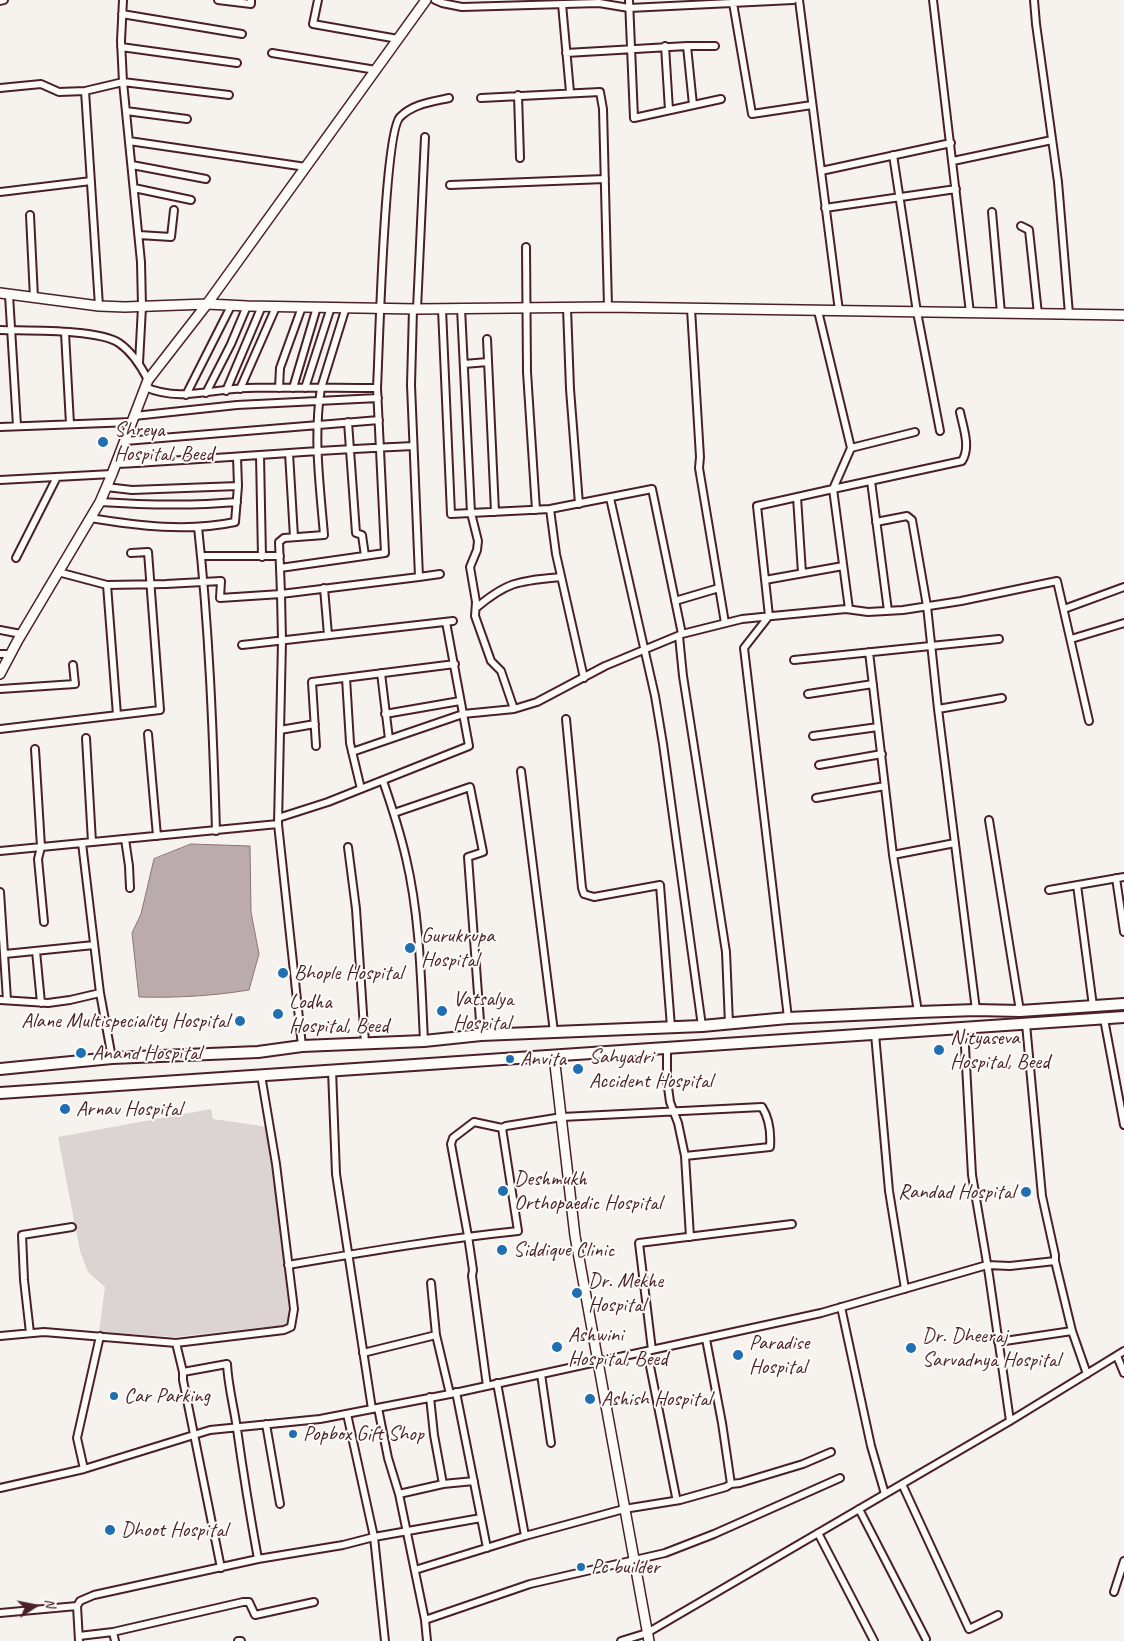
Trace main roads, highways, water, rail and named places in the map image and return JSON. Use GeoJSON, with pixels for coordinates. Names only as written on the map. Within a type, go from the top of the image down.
{"type":"FeatureCollection","features":[{"type":"Feature","properties":{"kind":"main road"},"geometry":{"type":"LineString","coordinates":[[0,1069],[112,1058],[258,1052],[302,1046],[424,1041],[481,1035],[702,1026],[788,1018],[976,1010],[1020,1011],[1124,1004]]}},
{"type":"Feature","properties":{"kind":"main road"},"geometry":{"type":"LineString","coordinates":[[0,1093],[1124,1017]]}},
{"type":"Feature","properties":{"kind":"place","name":"Shreya Hospital, Beed"},"geometry":{"type":"Point","coordinates":[103,442]}},
{"type":"Feature","properties":{"kind":"place","name":"Gurukrupa Hospital"},"geometry":{"type":"Point","coordinates":[410,948]}},
{"type":"Feature","properties":{"kind":"place","name":"Bhople Hospital"},"geometry":{"type":"Point","coordinates":[283,973]}},
{"type":"Feature","properties":{"kind":"place","name":"Vatsalya Hospital"},"geometry":{"type":"Point","coordinates":[442,1011]}},
{"type":"Feature","properties":{"kind":"place","name":"Lodha Hospital, Beed"},"geometry":{"type":"Point","coordinates":[278,1014]}},
{"type":"Feature","properties":{"kind":"place","name":"Alane Multispeciality Hospital"},"geometry":{"type":"Point","coordinates":[240,1021]}},
{"type":"Feature","properties":{"kind":"place","name":"Nityaseva Hospital, Beed"},"geometry":{"type":"Point","coordinates":[939,1050]}},
{"type":"Feature","properties":{"kind":"place","name":"Anand Hospital"},"geometry":{"type":"Point","coordinates":[81,1053]}},
{"type":"Feature","properties":{"kind":"place","name":"Anvita"},"geometry":{"type":"Point","coordinates":[510,1059]}},
{"type":"Feature","properties":{"kind":"place","name":"Sahyadri Accident Hospital"},"geometry":{"type":"Point","coordinates":[578,1069]}},
{"type":"Feature","properties":{"kind":"place","name":"Arnav Hospital"},"geometry":{"type":"Point","coordinates":[65,1109]}},
{"type":"Feature","properties":{"kind":"place","name":"Deshmukh Orthopaedic Hospital"},"geometry":{"type":"Point","coordinates":[503,1191]}},
{"type":"Feature","properties":{"kind":"place","name":"Randad Hospital"},"geometry":{"type":"Point","coordinates":[1026,1192]}},
{"type":"Feature","properties":{"kind":"place","name":"Siddique Clinic"},"geometry":{"type":"Point","coordinates":[502,1250]}},
{"type":"Feature","properties":{"kind":"place","name":"Dr. Mekhe Hospital"},"geometry":{"type":"Point","coordinates":[577,1293]}},
{"type":"Feature","properties":{"kind":"place","name":"Ashwini Hospital, Beed"},"geometry":{"type":"Point","coordinates":[557,1347]}},
{"type":"Feature","properties":{"kind":"place","name":"Dr. Dheeraj Sarvadnya Hospital"},"geometry":{"type":"Point","coordinates":[911,1348]}},
{"type":"Feature","properties":{"kind":"place","name":"Paradise Hospital"},"geometry":{"type":"Point","coordinates":[738,1355]}},
{"type":"Feature","properties":{"kind":"place","name":"Car Parking"},"geometry":{"type":"Point","coordinates":[114,1396]}},
{"type":"Feature","properties":{"kind":"place","name":"Ashish Hospital"},"geometry":{"type":"Point","coordinates":[590,1399]}},
{"type":"Feature","properties":{"kind":"place","name":"Popbox Gift Shop"},"geometry":{"type":"Point","coordinates":[293,1434]}},
{"type":"Feature","properties":{"kind":"place","name":"Dhoot Hospital"},"geometry":{"type":"Point","coordinates":[110,1530]}},
{"type":"Feature","properties":{"kind":"place","name":"Pc builder"},"geometry":{"type":"Point","coordinates":[581,1567]}}]}
